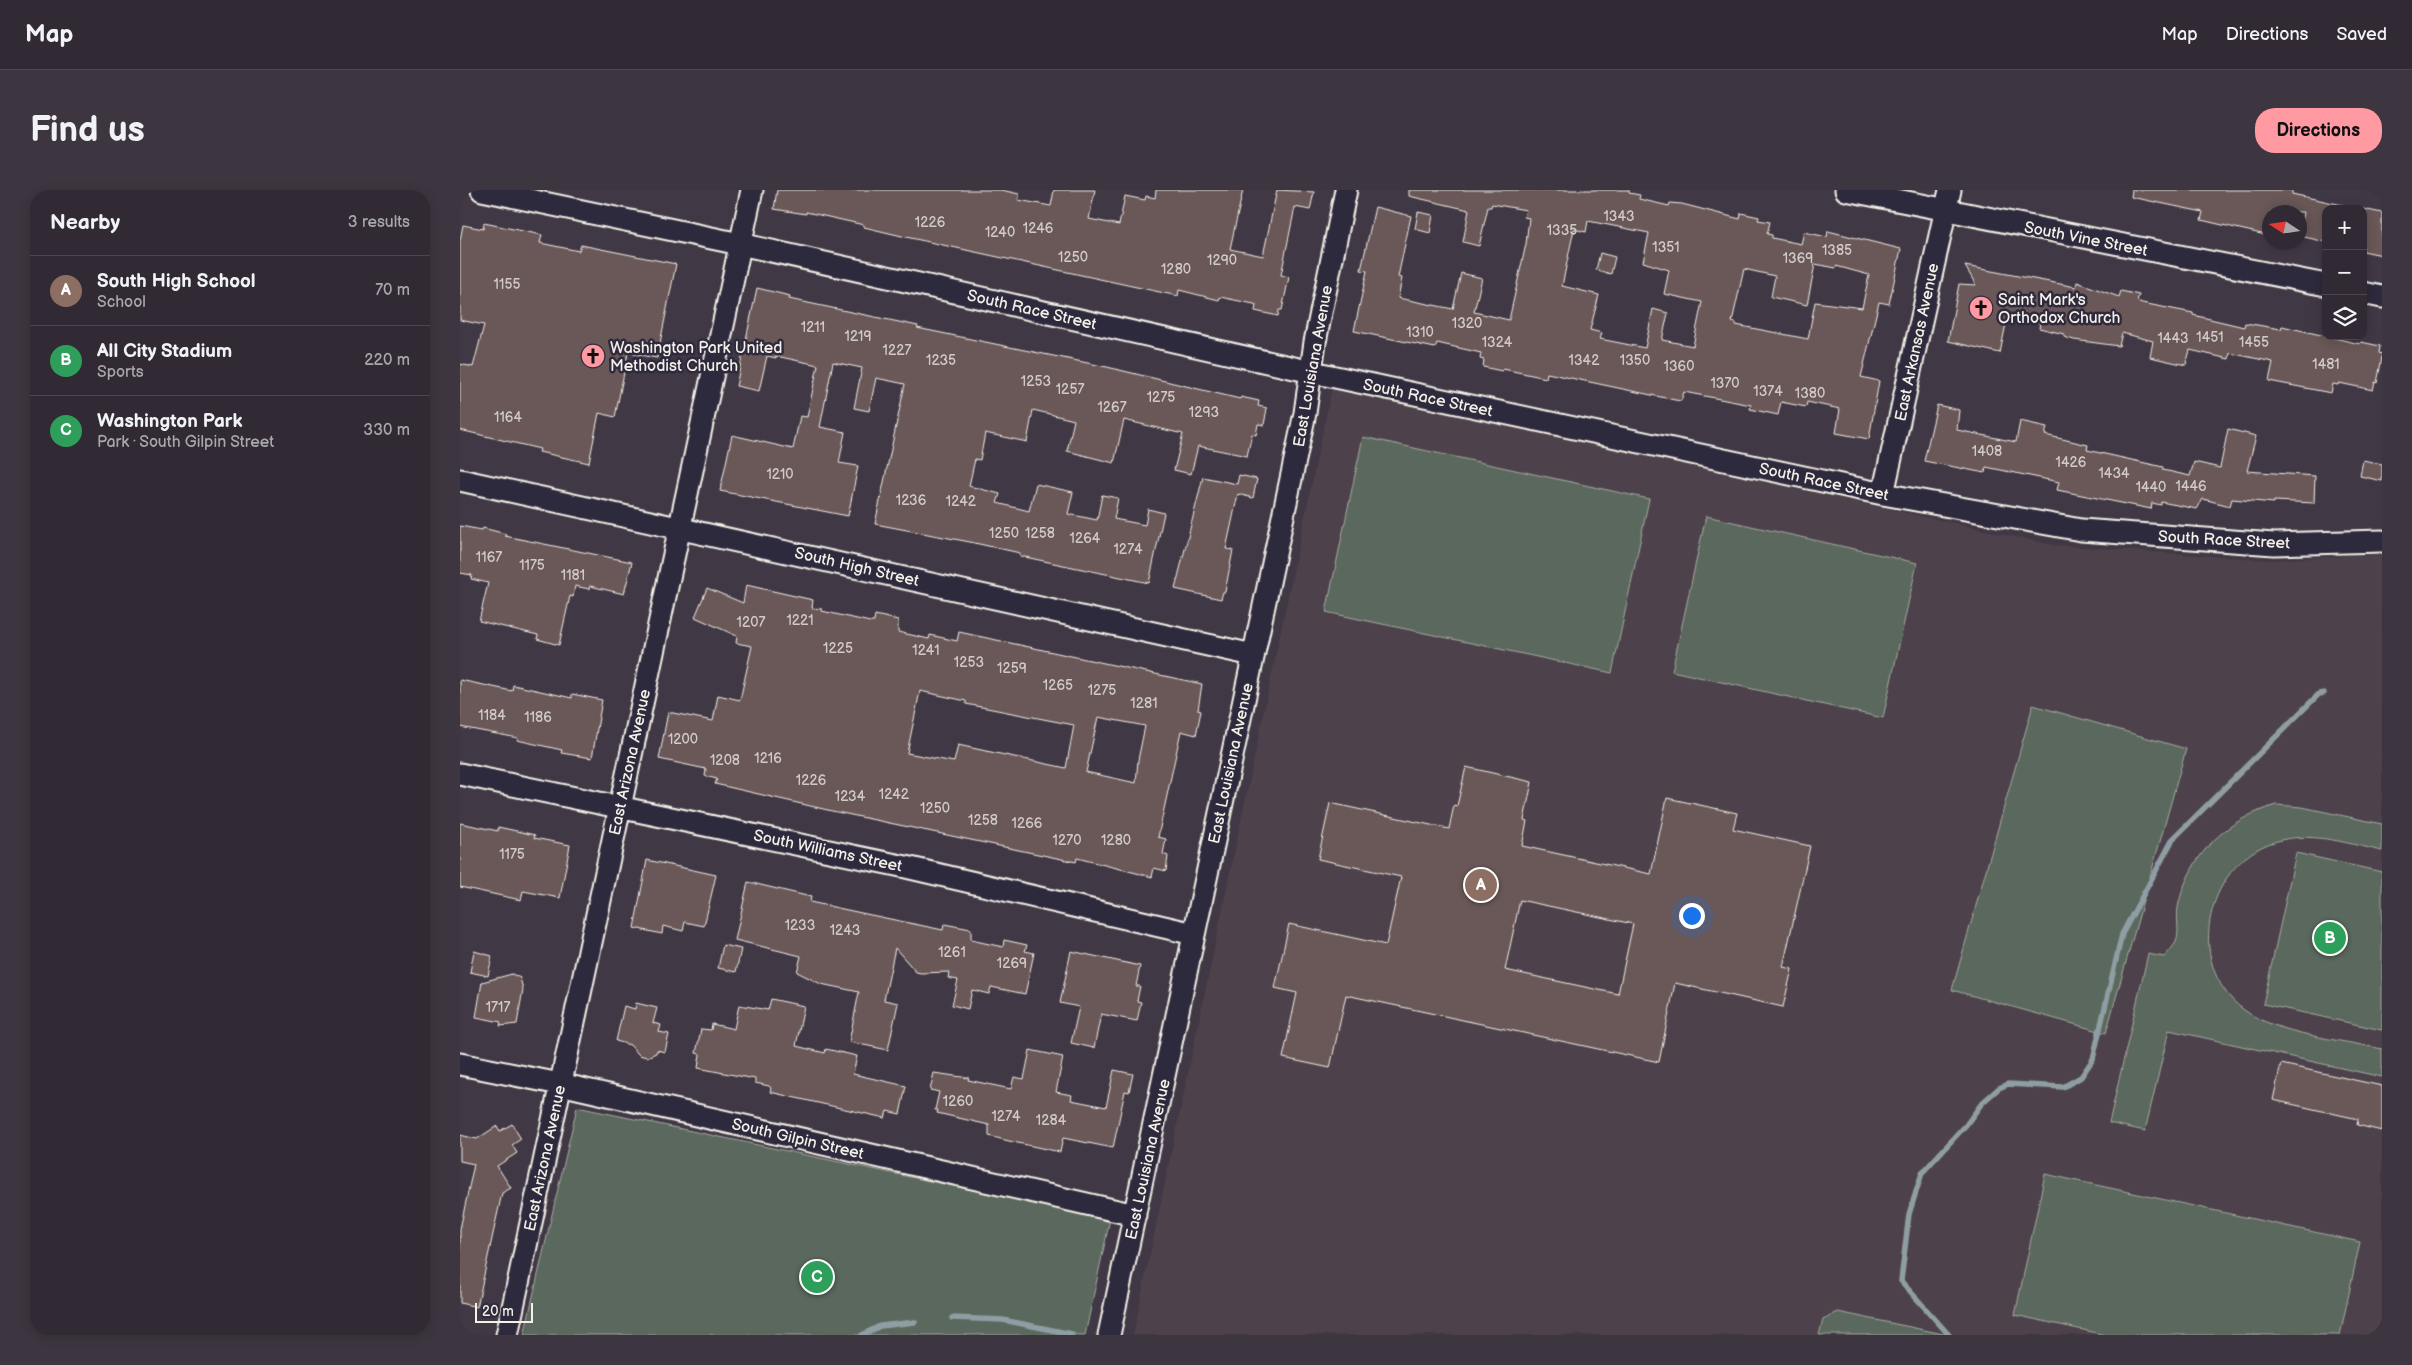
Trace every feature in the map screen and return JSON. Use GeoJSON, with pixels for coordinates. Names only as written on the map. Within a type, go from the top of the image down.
{"type":"FeatureCollection","features":[{"type":"Feature","properties":{"kind":"street","name":"South Race Street"},"geometry":{"type":"LineString","coordinates":[[482,190],[740,244],[1312,372],[1882,494],[2081,530],[2274,544],[2382,540]]}},
{"type":"Feature","properties":{"kind":"street","name":"East Arizona Avenue"},"geometry":{"type":"LineString","coordinates":[[507,1335],[752,190]]}},
{"type":"Feature","properties":{"kind":"street","name":"East Louisiana Avenue"},"geometry":{"type":"LineString","coordinates":[[1109,1335],[1136,1216],[1305,413],[1315,342],[1346,190]]}},
{"type":"Feature","properties":{"kind":"street","name":"South Vine Street"},"geometry":{"type":"LineString","coordinates":[[1846,190],[1947,200],[2322,285]]}},
{"type":"Feature","properties":{"kind":"street","name":"East Arkansas Avenue"},"geometry":{"type":"LineString","coordinates":[[1882,494],[1947,200]]}},
{"type":"Feature","properties":{"kind":"street"},"geometry":{"type":"LineString","coordinates":[[2367,294],[2382,297]]}},
{"type":"Feature","properties":{"kind":"street","name":"South High Street"},"geometry":{"type":"LineString","coordinates":[[460,480],[1253,654]]}},
{"type":"Feature","properties":{"kind":"street","name":"South Williams Street"},"geometry":{"type":"LineString","coordinates":[[460,774],[906,867],[1194,934]]}},
{"type":"Feature","properties":{"kind":"street","name":"South Gilpin Street"},"geometry":{"type":"LineString","coordinates":[[460,1064],[560,1084],[1136,1216]]}},
{"type":"Feature","properties":{"kind":"shaded area"},"geometry":{"type":"Polygon","coordinates":[[[1332,387],[2053,545],[2269,560],[2382,554],[2382,1335],[1133,1335],[1332,387]]]}},
{"type":"Feature","properties":{"kind":"green space"},"geometry":{"type":"Polygon","coordinates":[[[1363,437],[1649,499],[1612,673],[1326,612],[1363,437]]]}},
{"type":"Feature","properties":{"kind":"green space"},"geometry":{"type":"Polygon","coordinates":[[[1706,516],[1917,563],[1883,718],[1672,671],[1706,516]]]}},
{"type":"Feature","properties":{"kind":"green space"},"geometry":{"type":"Polygon","coordinates":[[[2033,705],[2186,749],[2106,1033],[1952,990],[2033,705]]]}},
{"type":"Feature","properties":{"kind":"green space"},"geometry":{"type":"Polygon","coordinates":[[[2276,805],[2302,807],[2382,824],[2382,851],[2332,840],[2306,837],[2281,840],[2256,850],[2235,867],[2220,889],[2211,914],[2209,940],[2213,966],[2224,990],[2244,1010],[2257,1018],[2291,1031],[2382,1049],[2382,1077],[2169,1030],[2145,1131],[2109,1123],[2148,954],[2164,957],[2176,942],[2178,934],[2178,907],[2183,888],[2191,871],[2200,856],[2225,830],[2241,820],[2276,805]]]}},
{"type":"Feature","properties":{"kind":"green space"},"geometry":{"type":"Polygon","coordinates":[[[2296,853],[2382,872],[2382,1030],[2263,1004],[2296,853]]]}},
{"type":"Feature","properties":{"kind":"green space"},"geometry":{"type":"Polygon","coordinates":[[[577,1107],[1110,1219],[1085,1335],[524,1335],[577,1107]]]}},
{"type":"Feature","properties":{"kind":"green space"},"geometry":{"type":"Polygon","coordinates":[[[2045,1174],[2360,1242],[2340,1335],[2106,1335],[2015,1315],[2045,1174]]]}},
{"type":"Feature","properties":{"kind":"green space"},"geometry":{"type":"Polygon","coordinates":[[[1838,1312],[1948,1335],[1819,1335],[1823,1320],[1838,1312]]]}},
{"type":"Feature","properties":{"kind":"building"},"geometry":{"type":"Polygon","coordinates":[[[777,190],[1001,190],[1019,194],[1018,200],[1051,206],[1054,190],[1095,190],[1089,219],[1119,225],[1125,196],[1145,200],[1146,196],[1155,198],[1156,190],[1243,190],[1230,249],[1263,256],[1277,190],[1314,192],[1310,210],[1295,207],[1281,275],[1289,277],[1282,310],[1279,310],[1278,316],[1255,311],[1256,305],[1254,304],[1220,297],[1219,300],[1179,290],[1178,296],[906,237],[806,212],[806,214],[774,209],[777,190]]]}},
{"type":"Feature","properties":{"kind":"building"},"geometry":{"type":"Polygon","coordinates":[[[1409,190],[1629,190],[1629,193],[1640,195],[1639,199],[1669,206],[1670,203],[1682,204],[1740,219],[1741,213],[1759,217],[1758,220],[1770,222],[1767,234],[1772,235],[1772,238],[1801,244],[1804,232],[1827,237],[1828,231],[1901,249],[1889,304],[1879,302],[1861,377],[1879,381],[1869,439],[1836,433],[1840,409],[1807,402],[1806,407],[1781,402],[1778,415],[1750,409],[1751,405],[1684,392],[1681,401],[1547,373],[1546,378],[1483,367],[1484,360],[1480,359],[1481,353],[1437,343],[1435,348],[1354,331],[1367,271],[1361,270],[1375,207],[1411,216],[1398,277],[1402,278],[1398,298],[1453,309],[1461,273],[1482,278],[1474,312],[1509,320],[1526,244],[1529,218],[1524,217],[1526,210],[1492,204],[1491,207],[1488,207],[1479,246],[1463,242],[1469,210],[1409,196],[1409,190]],[[1588,221],[1586,232],[1574,229],[1562,286],[1599,295],[1590,330],[1602,333],[1600,339],[1645,348],[1653,309],[1668,313],[1662,340],[1693,346],[1702,302],[1664,294],[1669,270],[1643,262],[1649,233],[1588,221]],[[1815,264],[1807,305],[1771,297],[1775,276],[1744,269],[1732,322],[1736,323],[1736,325],[1808,339],[1815,302],[1862,308],[1869,275],[1836,266],[1836,268],[1815,264]]]}},
{"type":"Feature","properties":{"kind":"building"},"geometry":{"type":"Polygon","coordinates":[[[2132,190],[2292,190],[2292,194],[2342,205],[2322,205],[2322,241],[2307,238],[2307,205],[2262,205],[2262,234],[2201,220],[2203,212],[2131,197],[2132,190]]]}},
{"type":"Feature","properties":{"kind":"building"},"geometry":{"type":"Polygon","coordinates":[[[2367,210],[2382,213],[2382,255],[2367,252],[2367,210]]]}},
{"type":"Feature","properties":{"kind":"building"},"geometry":{"type":"Polygon","coordinates":[[[1418,212],[1433,215],[1430,233],[1415,229],[1418,212]]]}},
{"type":"Feature","properties":{"kind":"building"},"geometry":{"type":"Polygon","coordinates":[[[484,223],[542,235],[540,243],[579,251],[581,245],[676,264],[657,358],[628,353],[615,417],[599,413],[589,463],[539,452],[540,449],[460,430],[460,364],[473,367],[484,325],[460,320],[460,241],[463,225],[483,229],[484,223]]]}},
{"type":"Feature","properties":{"kind":"building"},"geometry":{"type":"Polygon","coordinates":[[[1600,253],[1615,257],[1611,274],[1596,270],[1600,253]]]}},
{"type":"Feature","properties":{"kind":"building"},"geometry":{"type":"Polygon","coordinates":[[[1965,266],[2076,287],[2077,282],[2119,297],[2121,291],[2139,295],[2137,301],[2142,303],[2193,313],[2193,315],[2244,327],[2245,323],[2281,329],[2282,326],[2322,335],[2322,340],[2343,340],[2380,346],[2379,353],[2382,354],[2382,357],[2377,383],[2375,382],[2373,390],[2339,383],[2338,385],[2333,384],[2331,393],[2269,381],[2273,362],[2230,353],[2229,359],[2190,350],[2186,365],[2150,357],[2153,341],[2122,333],[2119,346],[2074,340],[2064,337],[2064,334],[2039,328],[2040,323],[2037,322],[2037,319],[2008,314],[2000,353],[1948,341],[1959,284],[1976,285],[1965,266]]]}},
{"type":"Feature","properties":{"kind":"building"},"geometry":{"type":"Polygon","coordinates":[[[757,288],[790,296],[789,299],[918,326],[917,328],[1107,367],[1240,399],[1241,397],[1259,401],[1258,406],[1267,408],[1264,425],[1258,424],[1256,435],[1252,434],[1247,456],[1198,446],[1191,474],[1174,470],[1183,434],[1124,420],[1114,463],[1067,451],[1074,420],[1033,410],[1027,442],[985,433],[980,460],[975,459],[969,486],[1000,494],[997,503],[1029,511],[1036,484],[1073,492],[1068,514],[1097,520],[1102,495],[1118,498],[1114,519],[1145,525],[1148,509],[1164,513],[1149,583],[1020,556],[1020,553],[970,542],[875,524],[905,384],[876,378],[869,411],[854,408],[862,368],[833,362],[820,427],[845,432],[839,463],[858,466],[848,516],[720,491],[732,435],[793,449],[800,416],[807,417],[818,365],[776,356],[776,358],[767,356],[759,391],[736,386],[757,288]]]}},
{"type":"Feature","properties":{"kind":"building"},"geometry":{"type":"Polygon","coordinates":[[[1937,405],[1959,410],[1957,430],[2016,442],[2020,421],[2047,427],[2045,435],[2088,445],[2087,450],[2163,467],[2163,470],[2190,476],[2194,462],[2220,468],[2228,429],[2256,436],[2247,471],[2315,476],[2314,503],[2274,501],[2274,503],[2232,499],[2230,506],[2203,499],[2197,509],[2161,502],[2161,505],[2152,503],[2151,509],[2057,490],[2059,482],[1986,467],[1985,473],[1924,461],[1937,405]]]}},
{"type":"Feature","properties":{"kind":"building"},"geometry":{"type":"Polygon","coordinates":[[[2363,460],[2382,464],[2382,481],[2360,476],[2363,460]]]}},
{"type":"Feature","properties":{"kind":"building"},"geometry":{"type":"Polygon","coordinates":[[[1239,475],[1257,479],[1253,498],[1238,494],[1226,549],[1233,550],[1225,592],[1223,592],[1221,599],[1175,589],[1203,477],[1237,484],[1239,475]]]}},
{"type":"Feature","properties":{"kind":"building"},"geometry":{"type":"Polygon","coordinates":[[[460,526],[482,530],[483,528],[506,534],[505,536],[632,562],[624,594],[590,586],[589,589],[575,586],[573,597],[570,596],[559,645],[537,639],[538,635],[479,621],[488,583],[471,579],[472,575],[460,573],[460,526]]]}},
{"type":"Feature","properties":{"kind":"building"},"geometry":{"type":"Polygon","coordinates":[[[746,585],[813,600],[812,608],[822,609],[822,611],[870,622],[874,622],[875,615],[898,620],[898,632],[929,639],[930,635],[957,641],[959,632],[1202,684],[1198,710],[1201,711],[1196,735],[1181,731],[1158,837],[1166,839],[1163,854],[1168,856],[1166,871],[1154,868],[1152,877],[1077,858],[1076,862],[832,811],[715,784],[717,779],[705,776],[706,769],[659,759],[668,712],[713,721],[718,695],[740,700],[752,646],[736,643],[737,636],[695,617],[707,588],[743,603],[746,585]],[[920,691],[907,753],[954,762],[958,745],[1066,768],[1074,725],[966,704],[966,701],[920,691]],[[1098,717],[1086,772],[1136,783],[1138,760],[1145,726],[1098,717]]]}},
{"type":"Feature","properties":{"kind":"building"},"geometry":{"type":"Polygon","coordinates":[[[460,680],[512,691],[513,685],[572,698],[572,694],[602,700],[592,758],[561,753],[562,750],[517,740],[518,738],[460,727],[460,680]]]}},
{"type":"Feature","properties":{"kind":"building"},"geometry":{"type":"Polygon","coordinates":[[[1466,767],[1532,782],[1524,820],[1527,821],[1522,846],[1651,874],[1667,798],[1737,813],[1733,829],[1810,846],[1783,967],[1792,969],[1783,1007],[1675,983],[1659,1062],[1346,995],[1330,1068],[1283,1058],[1297,993],[1275,988],[1289,924],[1386,945],[1401,877],[1318,859],[1330,803],[1449,829],[1454,805],[1457,806],[1466,767]],[[1520,900],[1505,970],[1618,994],[1633,924],[1520,900]]]}},
{"type":"Feature","properties":{"kind":"building"},"geometry":{"type":"Polygon","coordinates":[[[460,823],[498,831],[498,827],[535,835],[534,838],[570,845],[560,898],[523,891],[521,900],[460,887],[460,823]]]}},
{"type":"Feature","properties":{"kind":"building"},"geometry":{"type":"Polygon","coordinates":[[[647,860],[716,875],[704,926],[685,922],[683,931],[663,926],[662,934],[634,928],[647,860]]]}},
{"type":"Feature","properties":{"kind":"building"},"geometry":{"type":"Polygon","coordinates":[[[748,882],[811,897],[810,902],[866,914],[943,930],[944,924],[971,929],[971,940],[1003,947],[1004,940],[1027,945],[1025,951],[1034,953],[1025,994],[991,987],[989,994],[972,990],[968,1009],[952,1005],[958,980],[948,978],[949,972],[916,972],[895,948],[884,1000],[898,1003],[888,1050],[849,1042],[859,992],[821,984],[797,972],[801,956],[735,940],[748,882]]]}},
{"type":"Feature","properties":{"kind":"building"},"geometry":{"type":"Polygon","coordinates":[[[723,945],[741,949],[736,972],[718,968],[723,945]]]}},
{"type":"Feature","properties":{"kind":"building"},"geometry":{"type":"Polygon","coordinates":[[[474,951],[492,956],[488,976],[470,972],[474,951]]]}},
{"type":"Feature","properties":{"kind":"building"},"geometry":{"type":"Polygon","coordinates":[[[1071,951],[1140,966],[1136,986],[1140,986],[1137,1001],[1141,1002],[1137,1021],[1101,1014],[1094,1048],[1071,1043],[1079,1007],[1060,1003],[1071,951]]]}},
{"type":"Feature","properties":{"kind":"building"},"geometry":{"type":"Polygon","coordinates":[[[512,974],[520,978],[523,989],[517,1024],[500,1026],[501,1022],[476,1017],[482,982],[512,974]]]}},
{"type":"Feature","properties":{"kind":"building"},"geometry":{"type":"Polygon","coordinates":[[[771,999],[804,1006],[796,1046],[825,1053],[826,1049],[857,1056],[853,1074],[906,1086],[900,1114],[887,1111],[885,1118],[796,1098],[770,1092],[771,1088],[769,1086],[755,1083],[755,1079],[698,1068],[700,1054],[696,1053],[701,1029],[711,1030],[712,1024],[734,1029],[739,1005],[768,1010],[771,999]]]}},
{"type":"Feature","properties":{"kind":"building"},"geometry":{"type":"Polygon","coordinates":[[[636,1003],[657,1008],[653,1023],[661,1025],[659,1032],[669,1034],[665,1052],[657,1050],[656,1053],[647,1057],[639,1055],[630,1045],[616,1041],[624,1006],[635,1009],[636,1003]]]}},
{"type":"Feature","properties":{"kind":"building"},"geometry":{"type":"Polygon","coordinates":[[[1030,1050],[1063,1057],[1056,1092],[1072,1095],[1071,1100],[1106,1107],[1114,1070],[1133,1074],[1129,1092],[1125,1091],[1113,1148],[1063,1138],[1060,1152],[1013,1142],[989,1136],[989,1125],[937,1113],[938,1110],[935,1110],[939,1092],[930,1090],[934,1073],[969,1078],[968,1080],[1011,1089],[1014,1077],[1024,1079],[1030,1050]]]}},
{"type":"Feature","properties":{"kind":"building"},"geometry":{"type":"Polygon","coordinates":[[[2281,1064],[2382,1086],[2382,1131],[2357,1125],[2358,1119],[2273,1100],[2281,1064]]]}},
{"type":"Feature","properties":{"kind":"building"},"geometry":{"type":"Polygon","coordinates":[[[512,1124],[521,1139],[512,1145],[517,1153],[497,1166],[511,1188],[502,1193],[477,1307],[460,1303],[460,1229],[474,1164],[460,1161],[460,1135],[477,1139],[497,1126],[500,1131],[512,1124]]]}},
{"type":"Feature","properties":{"kind":"waterway"},"geometry":{"type":"LineString","coordinates":[[1949,1335],[1901,1281],[1909,1214],[1922,1173],[1966,1125],[1982,1103],[1999,1088],[2008,1084],[2063,1087],[2081,1077],[2093,1059],[2122,934],[2173,839],[2319,694],[2324,693]]}},
{"type":"Feature","properties":{"kind":"waterway"},"geometry":{"type":"LineString","coordinates":[[952,1318],[1003,1320],[1072,1334]]}},
{"type":"Feature","properties":{"kind":"waterway"},"geometry":{"type":"LineString","coordinates":[[862,1335],[880,1326],[915,1322]]}},
{"type":"Feature","properties":{"kind":"place","name":"Saint Mark's Orthodox Church"},"geometry":{"type":"Point","coordinates":[1981,308]}},
{"type":"Feature","properties":{"kind":"place","name":"Washington Park United Methodist Church"},"geometry":{"type":"Point","coordinates":[593,356]}},
{"type":"Feature","properties":{"kind":"place","name":"South High School"},"geometry":{"type":"Point","coordinates":[1481,885]}},
{"type":"Feature","properties":{"kind":"place","name":"All City Stadium"},"geometry":{"type":"Point","coordinates":[2330,938]}},
{"type":"Feature","properties":{"kind":"place","name":"Washington Park"},"geometry":{"type":"Point","coordinates":[817,1277]}}]}
